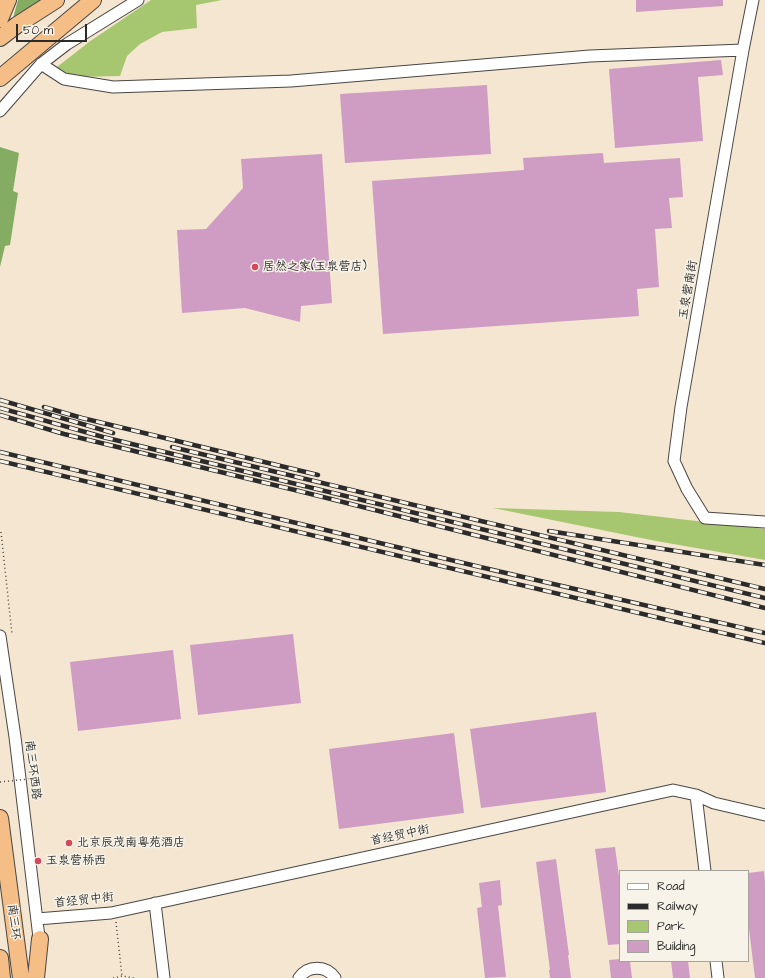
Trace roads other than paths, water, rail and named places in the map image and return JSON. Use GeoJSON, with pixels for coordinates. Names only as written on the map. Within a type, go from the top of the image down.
{"type":"FeatureCollection","features":[{"type":"Feature","properties":{"kind":"highway"},"geometry":{"type":"LineString","coordinates":[[0,20],[8,0]]}},
{"type":"Feature","properties":{"kind":"highway"},"geometry":{"type":"LineString","coordinates":[[0,38],[17,25],[56,0]]}},
{"type":"Feature","properties":{"kind":"highway"},"geometry":{"type":"LineString","coordinates":[[0,78],[94,0]]}},
{"type":"Feature","properties":{"kind":"highway","name":"南三环"},"geometry":{"type":"LineString","coordinates":[[0,818],[21,978]]}},
{"type":"Feature","properties":{"kind":"highway"},"geometry":{"type":"LineString","coordinates":[[36,978],[40,939]]}},
{"type":"Feature","properties":{"kind":"highway"},"geometry":{"type":"LineString","coordinates":[[0,960],[2,978]]}},
{"type":"Feature","properties":{"kind":"street"},"geometry":{"type":"LineString","coordinates":[[0,110],[41,64],[67,44],[138,0]]}},
{"type":"Feature","properties":{"kind":"street","name":"玉泉营南街"},"geometry":{"type":"LineString","coordinates":[[753,0],[743,50],[683,400],[674,461],[687,489],[705,518],[765,522]]}},
{"type":"Feature","properties":{"kind":"street"},"geometry":{"type":"LineString","coordinates":[[41,64],[64,79],[113,87],[291,81],[590,56],[743,50]]}},
{"type":"Feature","properties":{"kind":"street","name":"南三环西路"},"geometry":{"type":"LineString","coordinates":[[0,636],[15,737],[44,978]]}},
{"type":"Feature","properties":{"kind":"street","name":"首经贸中街"},"geometry":{"type":"LineString","coordinates":[[37,919],[114,912],[673,790],[696,795],[714,803],[765,815]]}},
{"type":"Feature","properties":{"kind":"street"},"geometry":{"type":"LineString","coordinates":[[696,795],[705,870]]}},
{"type":"Feature","properties":{"kind":"street"},"geometry":{"type":"LineString","coordinates":[[155,903],[164,978]]}},
{"type":"Feature","properties":{"kind":"street"},"geometry":{"type":"LineString","coordinates":[[716,962],[718,978]]}},
{"type":"Feature","properties":{"kind":"street"},"geometry":{"type":"LineString","coordinates":[[299,978],[308,970],[315,968],[322,968],[329,971],[335,978]]}},
{"type":"Feature","properties":{"kind":"railway"},"geometry":{"type":"LineString","coordinates":[[0,400],[113,433]]}},
{"type":"Feature","properties":{"kind":"railway"},"geometry":{"type":"LineString","coordinates":[[44,407],[82,418],[318,475]]}},
{"type":"Feature","properties":{"kind":"railway"},"geometry":{"type":"LineString","coordinates":[[0,408],[103,437],[765,598]]}},
{"type":"Feature","properties":{"kind":"railway"},"geometry":{"type":"LineString","coordinates":[[0,415],[64,434],[303,492],[765,608]]}},
{"type":"Feature","properties":{"kind":"railway"},"geometry":{"type":"LineString","coordinates":[[172,447],[765,589]]}},
{"type":"Feature","properties":{"kind":"railway"},"geometry":{"type":"LineString","coordinates":[[0,452],[480,567],[765,633]]}},
{"type":"Feature","properties":{"kind":"railway"},"geometry":{"type":"LineString","coordinates":[[0,461],[765,643]]}},
{"type":"Feature","properties":{"kind":"railway"},"geometry":{"type":"LineString","coordinates":[[549,531],[765,565]]}},
{"type":"Feature","properties":{"kind":"place","name":"居然之家(玉泉营店)"},"geometry":{"type":"Point","coordinates":[255,267]}},
{"type":"Feature","properties":{"kind":"place","name":"北京辰茂南粤苑酒店"},"geometry":{"type":"Point","coordinates":[69,843]}},
{"type":"Feature","properties":{"kind":"place","name":"玉泉营桥西"},"geometry":{"type":"Point","coordinates":[38,861]}}]}
